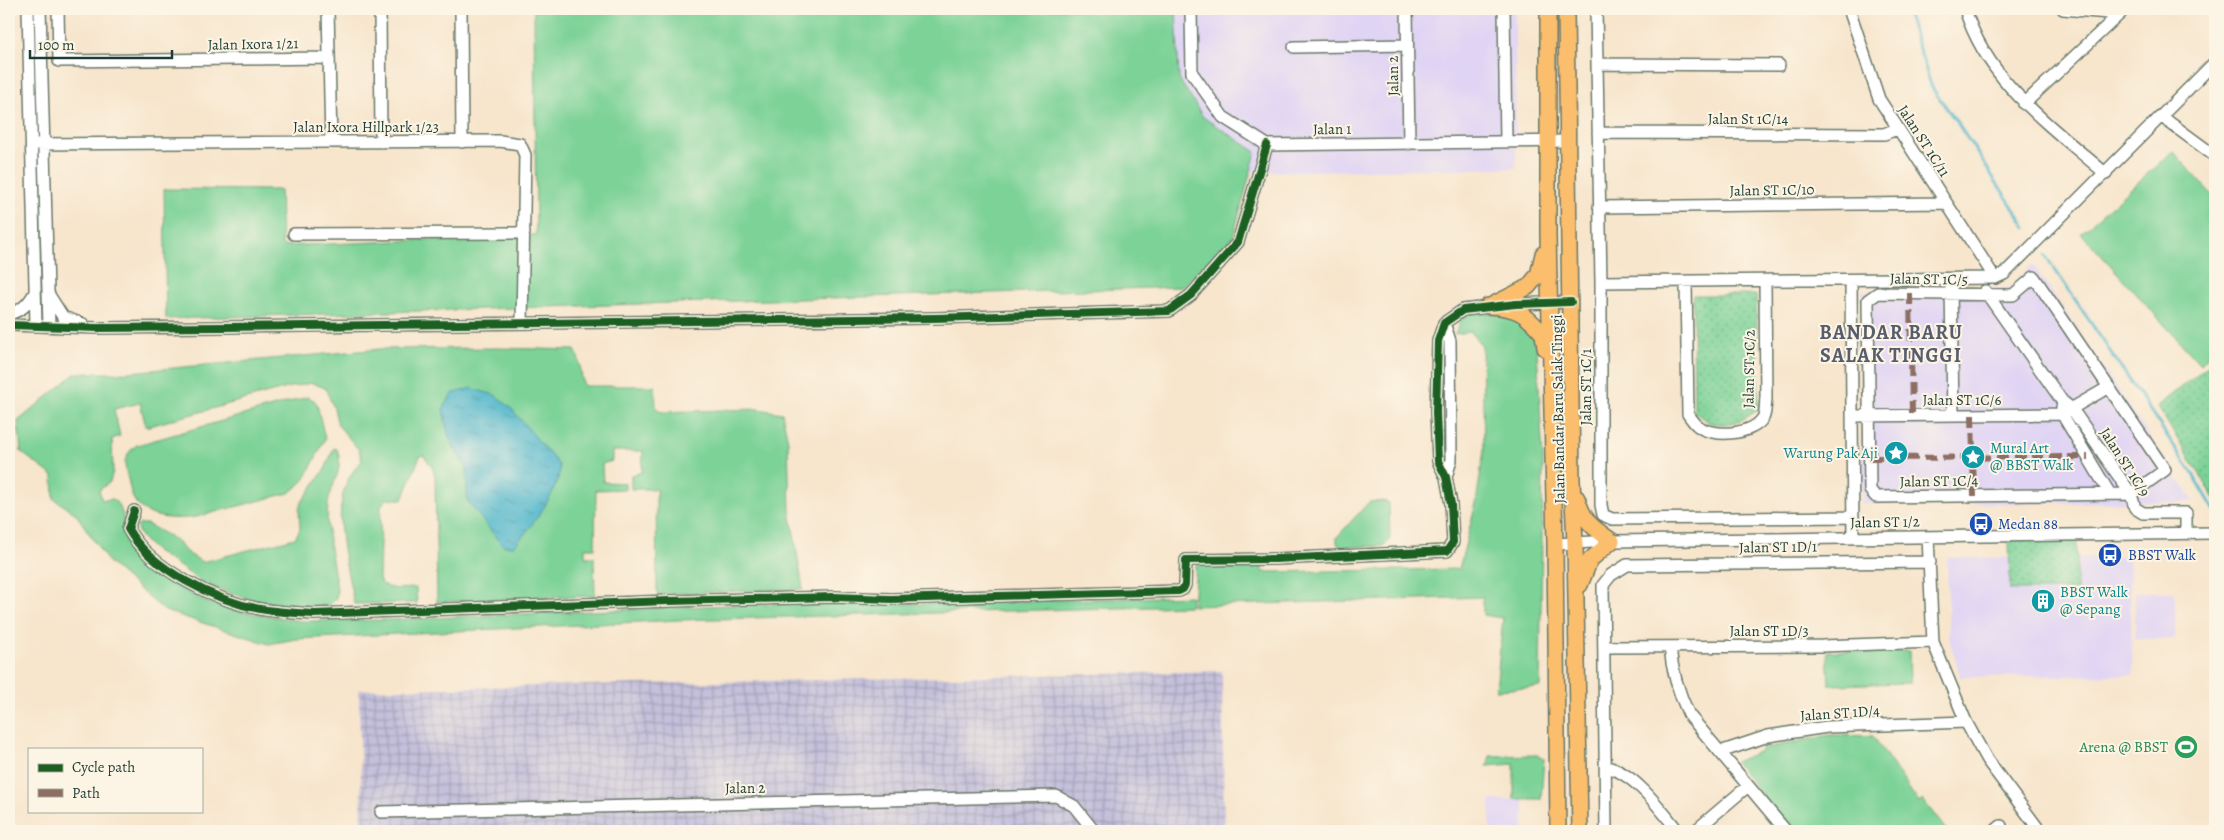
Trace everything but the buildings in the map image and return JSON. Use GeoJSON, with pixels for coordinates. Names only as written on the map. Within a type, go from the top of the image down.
{"type":"FeatureCollection","features":[{"type":"Feature","properties":{"kind":"main road","name":"Jalan Bandar Baru Salak Tinggi"},"geometry":{"type":"LineString","coordinates":[[1548,9],[1548,235],[1555,544],[1558,831]]}},
{"type":"Feature","properties":{"kind":"main road","name":"Jalan Bandar Baru Salak Tinggi"},"geometry":{"type":"LineString","coordinates":[[1566,9],[1572,480],[1575,543],[1580,831]]}},
{"type":"Feature","properties":{"kind":"main road"},"geometry":{"type":"LineString","coordinates":[[1488,306],[1519,293],[1528,287],[1538,275],[1548,235]]}},
{"type":"Feature","properties":{"kind":"main road"},"geometry":{"type":"LineString","coordinates":[[1488,306],[1519,310],[1543,334],[1552,420]]}},
{"type":"Feature","properties":{"kind":"main road"},"geometry":{"type":"LineString","coordinates":[[1572,480],[1581,510],[1590,526],[1612,541],[1590,560],[1583,574],[1576,600]]}},
{"type":"Feature","properties":{"kind":"street"},"geometry":{"type":"LineString","coordinates":[[28,9],[36,326]]}},
{"type":"Feature","properties":{"kind":"street"},"geometry":{"type":"LineString","coordinates":[[40,9],[49,326]]}},
{"type":"Feature","properties":{"kind":"street","name":"Jalan Ixora 1/21"},"geometry":{"type":"LineString","coordinates":[[58,9],[59,61],[328,58]]}},
{"type":"Feature","properties":{"kind":"street"},"geometry":{"type":"LineString","coordinates":[[328,9],[331,142]]}},
{"type":"Feature","properties":{"kind":"street"},"geometry":{"type":"LineString","coordinates":[[380,9],[381,142]]}},
{"type":"Feature","properties":{"kind":"street"},"geometry":{"type":"LineString","coordinates":[[462,9],[462,142]]}},
{"type":"Feature","properties":{"kind":"street"},"geometry":{"type":"LineString","coordinates":[[9,325],[97,328],[522,323],[935,318],[1169,311],[1191,295],[1238,242],[1267,145],[1223,117],[1192,73],[1191,9]]}},
{"type":"Feature","properties":{"kind":"street","name":"Jalan 2"},"geometry":{"type":"LineString","coordinates":[[1407,9],[1409,144]]}},
{"type":"Feature","properties":{"kind":"street"},"geometry":{"type":"LineString","coordinates":[[1504,9],[1506,142]]}},
{"type":"Feature","properties":{"kind":"street","name":"Jalan ST 1C/1"},"geometry":{"type":"LineString","coordinates":[[1596,9],[1601,282],[1601,496],[1603,515],[1612,519],[1853,517]]}},
{"type":"Feature","properties":{"kind":"street","name":"Jalan ST 1C/11"},"geometry":{"type":"LineString","coordinates":[[1849,9],[1879,99],[1995,278]]}},
{"type":"Feature","properties":{"kind":"street"},"geometry":{"type":"LineString","coordinates":[[1964,9],[1972,32],[1999,75],[2024,104],[2106,174]]}},
{"type":"Feature","properties":{"kind":"street"},"geometry":{"type":"LineString","coordinates":[[2063,9],[2122,11]]}},
{"type":"Feature","properties":{"kind":"street"},"geometry":{"type":"LineString","coordinates":[[2024,104],[2122,11]]}},
{"type":"Feature","properties":{"kind":"street"},"geometry":{"type":"LineString","coordinates":[[1294,47],[1407,45]]}},
{"type":"Feature","properties":{"kind":"street"},"geometry":{"type":"LineString","coordinates":[[1601,282],[1995,278],[2004,274],[2106,174],[2215,62]]}},
{"type":"Feature","properties":{"kind":"street"},"geometry":{"type":"LineString","coordinates":[[1597,64],[1779,64]]}},
{"type":"Feature","properties":{"kind":"street"},"geometry":{"type":"LineString","coordinates":[[2162,117],[2215,156]]}},
{"type":"Feature","properties":{"kind":"street","name":"Jalan St 1C/14"},"geometry":{"type":"LineString","coordinates":[[1598,133],[1884,134],[1897,129]]}},
{"type":"Feature","properties":{"kind":"street","name":"Jalan Ixora Hillpark 1/23"},"geometry":{"type":"LineString","coordinates":[[32,144],[511,141],[520,144],[525,155],[522,323]]}},
{"type":"Feature","properties":{"kind":"street","name":"Jalan 1"},"geometry":{"type":"LineString","coordinates":[[1267,145],[1568,141]]}},
{"type":"Feature","properties":{"kind":"street","name":"Jalan ST 1C/10"},"geometry":{"type":"LineString","coordinates":[[1599,207],[1946,202]]}},
{"type":"Feature","properties":{"kind":"street"},"geometry":{"type":"LineString","coordinates":[[294,234],[524,233]]}},
{"type":"Feature","properties":{"kind":"street","name":"Jalan ST 1C/5"},"geometry":{"type":"LineString","coordinates":[[1870,416],[1868,300],[1878,293],[2014,295],[2034,277],[2109,387]]}},
{"type":"Feature","properties":{"kind":"street"},"geometry":{"type":"LineString","coordinates":[[1951,279],[1953,415]]}},
{"type":"Feature","properties":{"kind":"street"},"geometry":{"type":"LineString","coordinates":[[1976,279],[2062,401],[2067,411],[2109,387],[2165,470],[2131,494]]}},
{"type":"Feature","properties":{"kind":"street"},"geometry":{"type":"LineString","coordinates":[[1851,280],[1853,538]]}},
{"type":"Feature","properties":{"kind":"street","name":"Jalan ST 1C/2"},"geometry":{"type":"LineString","coordinates":[[1686,282],[1688,414],[1697,426],[1707,431],[1725,433],[1742,432],[1754,427],[1763,417],[1766,399],[1765,281]]}},
{"type":"Feature","properties":{"kind":"street"},"geometry":{"type":"LineString","coordinates":[[9,314],[20,310],[28,304],[35,291]]}},
{"type":"Feature","properties":{"kind":"street"},"geometry":{"type":"LineString","coordinates":[[47,291],[63,317],[97,328]]}},
{"type":"Feature","properties":{"kind":"street"},"geometry":{"type":"LineString","coordinates":[[134,511],[128,529],[136,543],[166,568],[214,596],[259,608],[314,614],[558,604],[782,598],[890,599],[1179,591],[1185,585],[1186,560],[1275,559],[1446,551],[1452,542],[1452,504],[1446,477],[1438,461],[1436,412],[1438,341],[1444,323],[1463,310],[1488,306],[1571,302]]}},
{"type":"Feature","properties":{"kind":"street","name":"Jalan ST 1C/6"},"geometry":{"type":"LineString","coordinates":[[1852,416],[2067,411]]}},
{"type":"Feature","properties":{"kind":"street","name":"Jalan ST 1C/9"},"geometry":{"type":"LineString","coordinates":[[2067,411],[2131,494],[2135,508],[2143,513],[2186,513],[2186,533]]}},
{"type":"Feature","properties":{"kind":"street","name":"Jalan ST 1C/9"},"geometry":{"type":"LineString","coordinates":[[2067,411],[2110,494]]}},
{"type":"Feature","properties":{"kind":"street","name":"Jalan ST 1C/4"},"geometry":{"type":"LineString","coordinates":[[1870,416],[1870,490],[1876,497],[2131,494]]}},
{"type":"Feature","properties":{"kind":"street","name":"Jalan ST 1/2"},"geometry":{"type":"LineString","coordinates":[[1555,544],[1612,541],[2215,533]]}},
{"type":"Feature","properties":{"kind":"street"},"geometry":{"type":"LineString","coordinates":[[1928,537],[1933,642],[1966,722],[1987,760],[2040,831]]}},
{"type":"Feature","properties":{"kind":"street","name":"Jalan ST 1D/1"},"geometry":{"type":"LineString","coordinates":[[1604,647],[1603,585],[1611,574],[1627,565],[1930,562]]}},
{"type":"Feature","properties":{"kind":"street","name":"Jalan ST 1D/3"},"geometry":{"type":"LineString","coordinates":[[1604,647],[1933,642]]}},
{"type":"Feature","properties":{"kind":"street"},"geometry":{"type":"LineString","coordinates":[[1604,647],[1606,831]]}},
{"type":"Feature","properties":{"kind":"street"},"geometry":{"type":"LineString","coordinates":[[1670,647],[1672,669],[1680,696],[1689,715],[1786,831]]}},
{"type":"Feature","properties":{"kind":"street","name":"Jalan ST 1D/4"},"geometry":{"type":"LineString","coordinates":[[1720,752],[1768,736],[1827,727],[1966,722]]}},
{"type":"Feature","properties":{"kind":"street"},"geometry":{"type":"LineString","coordinates":[[1606,767],[1616,768],[1639,786],[1678,831]]}},
{"type":"Feature","properties":{"kind":"street"},"geometry":{"type":"LineString","coordinates":[[1695,831],[1748,786]]}},
{"type":"Feature","properties":{"kind":"street","name":"Jalan 2"},"geometry":{"type":"LineString","coordinates":[[381,812],[1056,796],[1074,806],[1094,831]]}},
{"type":"Feature","properties":{"kind":"shaded area"},"geometry":{"type":"Polygon","coordinates":[[[1175,9],[1515,9],[1516,168],[1178,173],[1175,9]]]}},
{"type":"Feature","properties":{"kind":"shaded area","name":"Medan 88"},"geometry":{"type":"Polygon","coordinates":[[[2033,264],[2194,502],[1862,504],[1862,291],[2010,288],[2033,264]]]}},
{"type":"Feature","properties":{"kind":"shaded area"},"geometry":{"type":"Polygon","coordinates":[[[2129,557],[2133,675],[1960,677],[1949,636],[1947,558],[2129,557]]]}},
{"type":"Feature","properties":{"kind":"shaded area"},"geometry":{"type":"Polygon","coordinates":[[[2135,592],[2175,592],[2175,639],[2135,639],[2135,592]]]}},
{"type":"Feature","properties":{"kind":"shaded area"},"geometry":{"type":"Polygon","coordinates":[[[1222,671],[1224,831],[362,831],[359,690],[1222,671]]]}},
{"type":"Feature","properties":{"kind":"shaded area"},"geometry":{"type":"Polygon","coordinates":[[[1490,800],[1524,800],[1524,831],[1490,831],[1490,800]]]}},
{"type":"Feature","properties":{"kind":"green space"},"geometry":{"type":"Polygon","coordinates":[[[534,9],[1176,9],[1179,79],[1203,117],[1256,152],[1233,237],[1182,287],[166,319],[164,189],[280,190],[282,246],[536,235],[534,9]]]}},
{"type":"Feature","properties":{"kind":"green space"},"geometry":{"type":"Polygon","coordinates":[[[2173,151],[2215,198],[2215,351],[2200,364],[2081,233],[2173,151]]]}},
{"type":"Feature","properties":{"kind":"green space"},"geometry":{"type":"Polygon","coordinates":[[[1693,295],[1756,295],[1759,408],[1737,422],[1711,423],[1694,412],[1693,295]]]}},
{"type":"Feature","properties":{"kind":"green space"},"geometry":{"type":"Polygon","coordinates":[[[1468,313],[1507,313],[1536,331],[1543,460],[1540,687],[1496,690],[1503,618],[1483,615],[1483,597],[1193,606],[1196,565],[1262,563],[1262,572],[1459,569],[1476,503],[1484,450],[1482,346],[1470,332],[1455,334],[1462,317],[1468,313]]]}},
{"type":"Feature","properties":{"kind":"green space"},"geometry":{"type":"Polygon","coordinates":[[[498,348],[575,350],[584,386],[655,386],[656,408],[661,412],[758,409],[782,413],[788,441],[790,510],[803,589],[657,594],[656,489],[631,489],[631,475],[642,472],[643,451],[612,451],[612,461],[602,464],[603,482],[625,483],[625,489],[596,490],[595,548],[585,548],[585,557],[594,557],[595,596],[437,602],[435,475],[431,465],[423,455],[420,456],[403,499],[386,499],[381,506],[379,580],[382,584],[391,588],[416,588],[417,603],[354,604],[343,549],[341,510],[344,492],[350,475],[362,461],[359,450],[338,425],[334,408],[325,388],[312,383],[290,387],[146,427],[140,403],[114,409],[120,436],[112,439],[113,471],[110,482],[99,490],[102,500],[113,499],[120,507],[124,519],[123,529],[127,546],[162,577],[202,600],[230,610],[302,621],[384,620],[752,604],[935,604],[1191,596],[1191,606],[679,620],[296,639],[269,644],[165,611],[109,563],[76,514],[54,499],[53,476],[21,452],[18,421],[76,373],[118,373],[380,349],[498,348]]]}},
{"type":"Feature","properties":{"kind":"green space"},"geometry":{"type":"Polygon","coordinates":[[[2215,360],[2215,499],[2157,406],[2215,360]]]}},
{"type":"Feature","properties":{"kind":"green space"},"geometry":{"type":"Polygon","coordinates":[[[307,397],[314,400],[317,404],[325,439],[305,479],[289,493],[196,517],[179,518],[161,517],[145,511],[133,498],[125,462],[130,452],[137,445],[307,397]]]}},
{"type":"Feature","properties":{"kind":"green space"},"geometry":{"type":"Polygon","coordinates":[[[334,448],[337,449],[339,463],[327,515],[337,589],[336,599],[330,605],[299,607],[248,599],[232,594],[203,582],[156,551],[139,532],[137,527],[140,524],[147,524],[176,540],[186,552],[202,562],[295,538],[300,529],[299,510],[301,503],[325,469],[334,448]]]}},
{"type":"Feature","properties":{"kind":"green space"},"geometry":{"type":"Polygon","coordinates":[[[1384,501],[1389,503],[1390,540],[1384,546],[1340,547],[1337,543],[1337,537],[1369,502],[1384,501]]]}},
{"type":"Feature","properties":{"kind":"green space"},"geometry":{"type":"Polygon","coordinates":[[[2077,537],[2077,590],[2010,590],[2009,538],[2077,537]]]}},
{"type":"Feature","properties":{"kind":"green space"},"geometry":{"type":"Polygon","coordinates":[[[1827,651],[1909,651],[1910,683],[1829,685],[1827,651]]]}},
{"type":"Feature","properties":{"kind":"green space"},"geometry":{"type":"Polygon","coordinates":[[[1829,735],[1873,736],[1919,803],[1923,800],[1947,831],[1792,831],[1735,762],[1767,748],[1829,735]]]}},
{"type":"Feature","properties":{"kind":"green space"},"geometry":{"type":"Polygon","coordinates":[[[1538,755],[1544,758],[1541,799],[1514,799],[1514,764],[1487,766],[1490,756],[1538,755]]]}},
{"type":"Feature","properties":{"kind":"water"},"geometry":{"type":"Polygon","coordinates":[[[470,388],[495,395],[510,407],[559,465],[559,474],[551,496],[528,530],[514,546],[504,546],[467,500],[467,469],[449,439],[443,409],[452,394],[470,388]]]}},
{"type":"Feature","properties":{"kind":"waterway"},"geometry":{"type":"LineString","coordinates":[[1906,9],[1932,88],[2026,227]]}},
{"type":"Feature","properties":{"kind":"waterway"},"geometry":{"type":"LineString","coordinates":[[2045,255],[2195,477],[2215,511]]}},
{"type":"Feature","properties":{"kind":"marked path"},"geometry":{"type":"LineString","coordinates":[[1910,293],[1912,415]]}},
{"type":"Feature","properties":{"kind":"marked path"},"geometry":{"type":"LineString","coordinates":[[1972,415],[1974,496]]}},
{"type":"Feature","properties":{"kind":"marked path"},"geometry":{"type":"LineString","coordinates":[[1870,458],[2088,457]]}},
{"type":"Feature","properties":{"kind":"cycle path"},"geometry":{"type":"LineString","coordinates":[[9,325],[97,328],[225,327],[935,318],[1169,311],[1191,295],[1238,242],[1267,145]]}},
{"type":"Feature","properties":{"kind":"cycle path"},"geometry":{"type":"LineString","coordinates":[[134,511],[128,529],[138,544],[168,570],[205,591],[224,599],[260,609],[294,613],[314,614],[669,601],[834,597],[891,599],[1179,591],[1185,585],[1186,560],[1275,559],[1447,551],[1453,542],[1451,504],[1446,477],[1438,461],[1436,412],[1438,341],[1444,323],[1463,310],[1516,304],[1571,302]]}},
{"type":"Feature","properties":{"kind":"place","name":"Warung Pak Aji"},"geometry":{"type":"Point","coordinates":[1896,453]}},
{"type":"Feature","properties":{"kind":"place","name":"Mural Art @ BBST Walk"},"geometry":{"type":"Point","coordinates":[1973,457]}},
{"type":"Feature","properties":{"kind":"place","name":"Medan 88"},"geometry":{"type":"Point","coordinates":[1981,524]}},
{"type":"Feature","properties":{"kind":"place","name":"BBST Walk"},"geometry":{"type":"Point","coordinates":[2110,555]}},
{"type":"Feature","properties":{"kind":"place","name":"BBST Walk @ Sepang"},"geometry":{"type":"Point","coordinates":[2043,601]}},
{"type":"Feature","properties":{"kind":"place","name":"Arena @ BBST"},"geometry":{"type":"Point","coordinates":[2186,747]}},
{"type":"Feature","properties":{"kind":"district","name":"BANDAR BARU SALAK TINGGI"},"geometry":{"type":"Point","coordinates":[1891,344]}}]}
